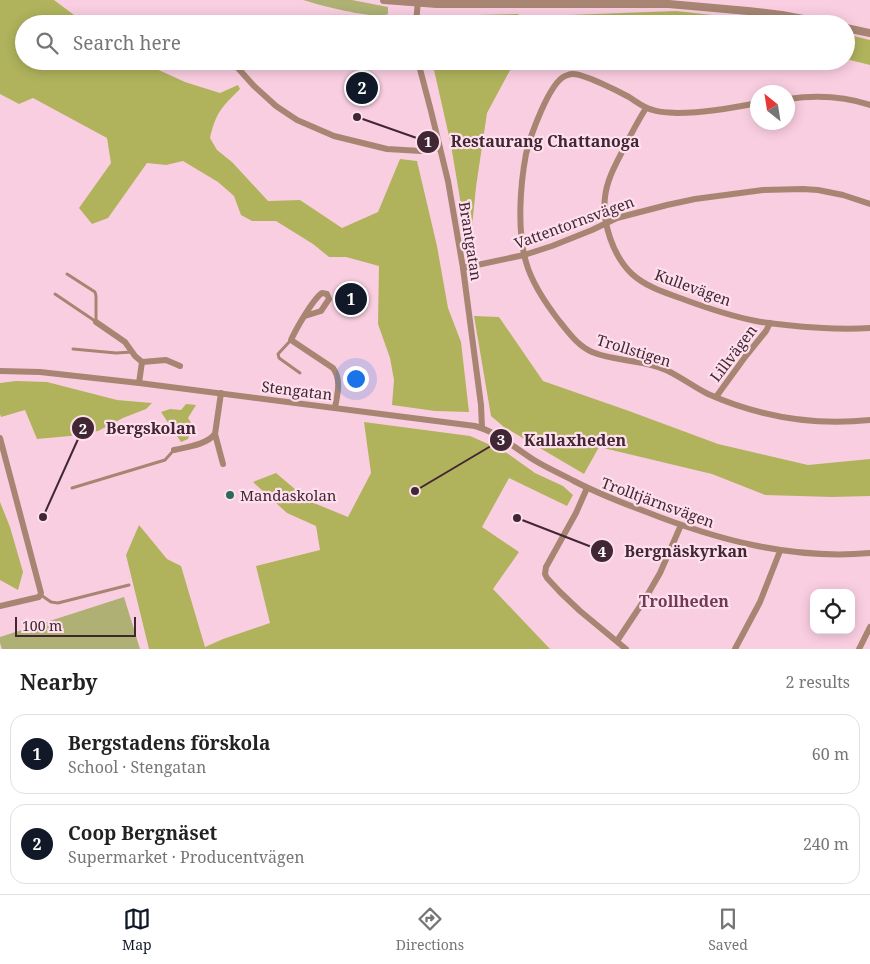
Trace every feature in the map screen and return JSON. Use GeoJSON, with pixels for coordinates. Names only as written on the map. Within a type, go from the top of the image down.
{"type":"FeatureCollection","features":[{"type":"Feature","properties":{"kind":"street"},"geometry":{"type":"LineString","coordinates":[[384,0],[494,4],[669,4],[748,10],[782,15]]}},
{"type":"Feature","properties":{"kind":"street"},"geometry":{"type":"LineString","coordinates":[[417,15],[418,1]]}},
{"type":"Feature","properties":{"kind":"street"},"geometry":{"type":"LineString","coordinates":[[855,30],[870,33]]}},
{"type":"Feature","properties":{"kind":"street"},"geometry":{"type":"LineString","coordinates":[[240,70],[276,106],[297,120],[334,136],[387,150],[421,152],[440,148]]}},
{"type":"Feature","properties":{"kind":"street","name":"Brantgatan"},"geometry":{"type":"LineString","coordinates":[[420,70],[448,181],[463,268],[481,405],[482,428]]}},
{"type":"Feature","properties":{"kind":"street","name":"Trollstigen"},"geometry":{"type":"LineString","coordinates":[[646,108],[624,94],[578,75],[569,74],[557,82],[546,101],[528,147],[523,170],[520,207],[524,255],[529,272],[550,309],[576,340],[591,352],[654,365],[698,389],[731,404],[806,421],[870,420]]}},
{"type":"Feature","properties":{"kind":"street"},"geometry":{"type":"LineString","coordinates":[[795,98],[838,98],[870,105]]}},
{"type":"Feature","properties":{"kind":"street"},"geometry":{"type":"LineString","coordinates":[[646,108],[657,111],[690,112],[724,110],[750,105]]}},
{"type":"Feature","properties":{"kind":"street","name":"Kullevägen"},"geometry":{"type":"LineString","coordinates":[[646,108],[611,172],[604,205],[606,223],[613,245],[625,267],[642,281],[668,293],[709,308],[757,321],[836,330],[870,328]]}},
{"type":"Feature","properties":{"kind":"street","name":"Vattentornsvägen"},"geometry":{"type":"LineString","coordinates":[[463,268],[524,255],[552,246],[617,218],[667,204],[695,199],[763,190],[789,189],[818,190],[842,194],[870,204]]}},
{"type":"Feature","properties":{"kind":"street"},"geometry":{"type":"LineString","coordinates":[[305,316],[295,331],[292,340],[336,372],[338,384],[335,408]]}},
{"type":"Feature","properties":{"kind":"street"},"geometry":{"type":"LineString","coordinates":[[96,322],[125,342],[142,362],[166,360],[180,366]]}},
{"type":"Feature","properties":{"kind":"street","name":"Lillvägen"},"geometry":{"type":"LineString","coordinates":[[716,397],[770,323]]}},
{"type":"Feature","properties":{"kind":"street"},"geometry":{"type":"LineString","coordinates":[[139,383],[142,362]]}},
{"type":"Feature","properties":{"kind":"street","name":"Stengatan"},"geometry":{"type":"LineString","coordinates":[[0,371],[40,372],[139,383],[482,428]]}},
{"type":"Feature","properties":{"kind":"street"},"geometry":{"type":"LineString","coordinates":[[221,393],[215,434],[223,464]]}},
{"type":"Feature","properties":{"kind":"street","name":"Trolltjärnsvägen"},"geometry":{"type":"LineString","coordinates":[[482,428],[499,436],[545,467],[587,488],[681,525],[719,537],[780,551],[820,555],[870,553]]}},
{"type":"Feature","properties":{"kind":"street"},"geometry":{"type":"LineString","coordinates":[[174,450],[210,439],[215,434]]}},
{"type":"Feature","properties":{"kind":"street"},"geometry":{"type":"LineString","coordinates":[[0,438],[41,593],[39,597],[33,599],[0,606]]}},
{"type":"Feature","properties":{"kind":"street"},"geometry":{"type":"LineString","coordinates":[[587,488],[576,513],[546,567],[545,574],[550,582],[573,605],[626,649]]}},
{"type":"Feature","properties":{"kind":"street"},"geometry":{"type":"LineString","coordinates":[[617,641],[645,599],[660,572],[681,525]]}},
{"type":"Feature","properties":{"kind":"street"},"geometry":{"type":"LineString","coordinates":[[735,649],[760,602],[780,551]]}},
{"type":"Feature","properties":{"kind":"street"},"geometry":{"type":"LineString","coordinates":[[858,649],[870,627]]}},
{"type":"Feature","properties":{"kind":"lane"},"geometry":{"type":"LineString","coordinates":[[67,274],[95,292],[96,322]]}},
{"type":"Feature","properties":{"kind":"lane"},"geometry":{"type":"LineString","coordinates":[[55,294],[96,322]]}},
{"type":"Feature","properties":{"kind":"lane"},"geometry":{"type":"LineString","coordinates":[[292,340],[278,356],[300,373]]}},
{"type":"Feature","properties":{"kind":"lane"},"geometry":{"type":"LineString","coordinates":[[73,350],[116,353],[132,352]]}},
{"type":"Feature","properties":{"kind":"lane"},"geometry":{"type":"LineString","coordinates":[[72,488],[165,460],[174,450]]}},
{"type":"Feature","properties":{"kind":"lane"},"geometry":{"type":"LineString","coordinates":[[40,595],[51,602],[58,603],[129,585]]}},
{"type":"Feature","properties":{"kind":"green space"},"geometry":{"type":"Polygon","coordinates":[[[0,0],[54,0],[74,15],[15,15],[15,70],[159,70],[185,82],[220,93],[238,85],[240,89],[217,116],[210,138],[217,150],[232,162],[268,201],[300,200],[342,228],[378,212],[400,159],[417,161],[437,246],[448,308],[461,342],[469,412],[435,411],[392,405],[394,380],[390,358],[378,324],[379,266],[346,257],[329,257],[313,244],[276,221],[252,221],[241,215],[234,196],[218,182],[183,161],[166,165],[147,163],[108,218],[92,224],[79,208],[111,163],[107,138],[33,98],[19,104],[0,94],[0,0]]]}},
{"type":"Feature","properties":{"kind":"green space"},"geometry":{"type":"Polygon","coordinates":[[[303,0],[352,0],[388,7],[388,14],[359,14],[303,0]]]}},
{"type":"Feature","properties":{"kind":"green space"},"geometry":{"type":"Polygon","coordinates":[[[676,11],[712,15],[570,15],[676,11]]]}},
{"type":"Feature","properties":{"kind":"green space"},"geometry":{"type":"Polygon","coordinates":[[[518,14],[519,15],[476,15],[518,14]]]}},
{"type":"Feature","properties":{"kind":"green space"},"geometry":{"type":"Polygon","coordinates":[[[855,36],[870,40],[870,65],[855,61],[855,36]]]}},
{"type":"Feature","properties":{"kind":"green space"},"geometry":{"type":"Polygon","coordinates":[[[434,70],[510,70],[487,113],[472,227],[465,229],[451,145],[434,70]]]}},
{"type":"Feature","properties":{"kind":"green space"},"geometry":{"type":"Polygon","coordinates":[[[474,316],[499,317],[543,381],[718,444],[808,465],[870,459],[870,496],[765,495],[712,474],[599,447],[584,474],[504,427],[491,416],[474,316]]]}},
{"type":"Feature","properties":{"kind":"green space"},"geometry":{"type":"Polygon","coordinates":[[[16,381],[47,382],[117,400],[152,403],[146,409],[98,431],[37,439],[25,410],[1,417],[0,383],[16,381]]]}},
{"type":"Feature","properties":{"kind":"green space"},"geometry":{"type":"Polygon","coordinates":[[[186,404],[196,405],[188,418],[193,426],[188,439],[181,442],[161,412],[170,409],[181,410],[186,404]]]}},
{"type":"Feature","properties":{"kind":"green space"},"geometry":{"type":"Polygon","coordinates":[[[364,422],[470,436],[504,451],[535,473],[563,486],[573,495],[567,506],[509,478],[482,527],[519,552],[493,589],[550,649],[149,649],[126,555],[139,525],[167,559],[181,566],[205,647],[270,623],[256,566],[320,550],[316,526],[287,513],[253,482],[276,473],[309,501],[348,517],[371,473],[364,422]]]}},
{"type":"Feature","properties":{"kind":"green space"},"geometry":{"type":"Polygon","coordinates":[[[0,502],[10,527],[23,572],[18,590],[0,580],[0,502]]]}},
{"type":"Feature","properties":{"kind":"green space"},"geometry":{"type":"Polygon","coordinates":[[[124,597],[140,649],[2,649],[0,637],[124,597]]]}},
{"type":"Feature","properties":{"kind":"place","name":"Coop Bergnäset"},"geometry":{"type":"Point","coordinates":[362,88]}},
{"type":"Feature","properties":{"kind":"place","name":"Restaurang Chattanoga"},"geometry":{"type":"Point","coordinates":[357,117]}},
{"type":"Feature","properties":{"kind":"place","name":"Bergstadens förskola"},"geometry":{"type":"Point","coordinates":[351,299]}},
{"type":"Feature","properties":{"kind":"place","name":"Kallaxheden"},"geometry":{"type":"Point","coordinates":[415,491]}},
{"type":"Feature","properties":{"kind":"place","name":"Mandaskolan"},"geometry":{"type":"Point","coordinates":[230,495]}},
{"type":"Feature","properties":{"kind":"place","name":"Bergskolan"},"geometry":{"type":"Point","coordinates":[43,517]}},
{"type":"Feature","properties":{"kind":"place","name":"Bergnäskyrkan"},"geometry":{"type":"Point","coordinates":[517,518]}},
{"type":"Feature","properties":{"kind":"district","name":"Trollheden"},"geometry":{"type":"Point","coordinates":[684,601]}}]}
